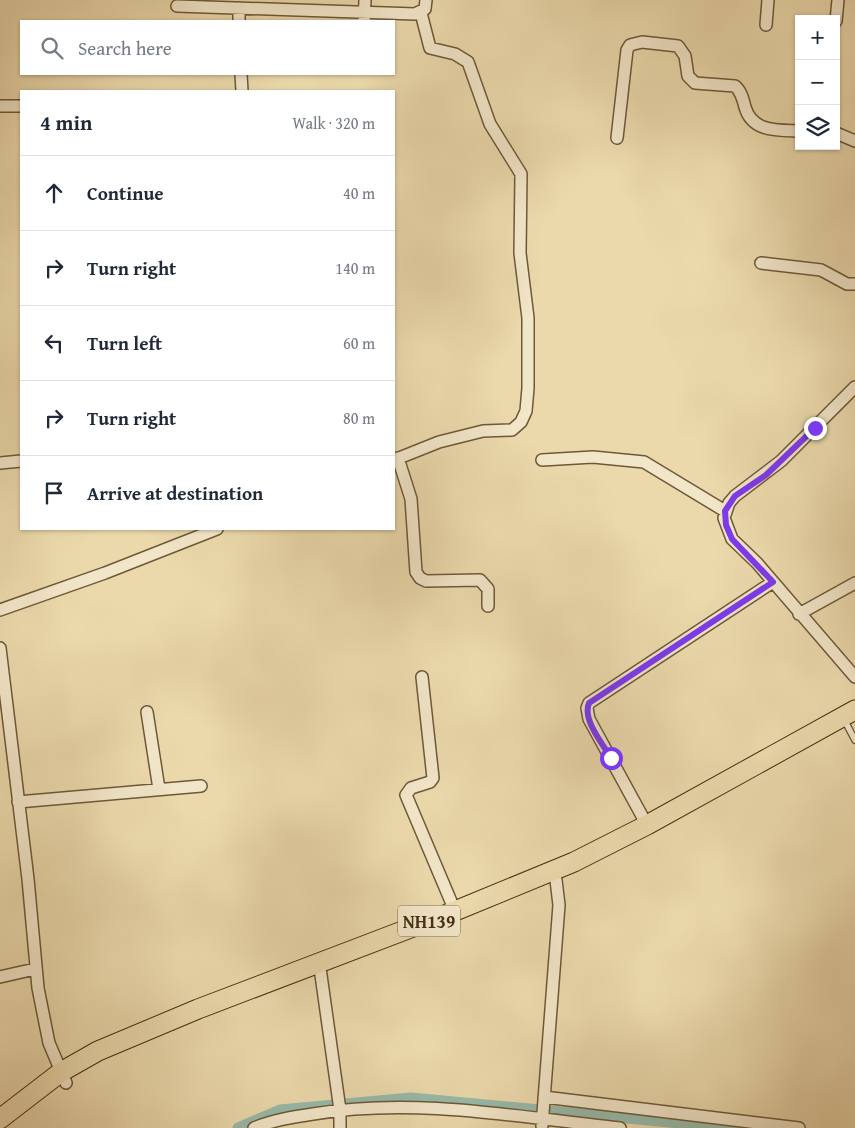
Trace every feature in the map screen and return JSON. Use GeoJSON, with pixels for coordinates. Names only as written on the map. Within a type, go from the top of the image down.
{"type":"FeatureCollection","features":[{"type":"Feature","properties":{"kind":"highway","name":"NH139"},"geometry":{"type":"LineString","coordinates":[[320,967],[574,862],[853,724]]}},
{"type":"Feature","properties":{"kind":"highway","name":"NH139"},"geometry":{"type":"LineString","coordinates":[[5,1128],[98,1052],[143,1031],[556,880],[642,839],[717,796],[853,724]]}},
{"type":"Feature","properties":{"kind":"highway","name":"NH139"},"geometry":{"type":"LineString","coordinates":[[0,1120],[64,1078]]}},
{"type":"Feature","properties":{"kind":"street"},"geometry":{"type":"LineString","coordinates":[[177,6],[239,8],[290,5],[421,13],[425,9],[426,0]]}},
{"type":"Feature","properties":{"kind":"street"},"geometry":{"type":"LineString","coordinates":[[766,25],[768,0]]}},
{"type":"Feature","properties":{"kind":"street"},"geometry":{"type":"LineString","coordinates":[[837,15],[838,0]]}},
{"type":"Feature","properties":{"kind":"street"},"geometry":{"type":"LineString","coordinates":[[239,8],[239,20]]}},
{"type":"Feature","properties":{"kind":"street"},"geometry":{"type":"LineString","coordinates":[[421,13],[430,48],[455,54],[468,62],[490,124],[521,174],[520,253],[528,318],[528,388],[526,411],[521,422],[512,430],[483,432],[456,438],[396,459],[411,499],[416,572],[420,578],[426,581],[480,580],[488,589],[488,606]]}},
{"type":"Feature","properties":{"kind":"street"},"geometry":{"type":"LineString","coordinates":[[617,138],[627,50],[630,44],[642,42],[678,46],[685,56],[688,76],[695,83],[735,86],[740,90],[747,115],[754,124],[768,129],[795,131]]}},
{"type":"Feature","properties":{"kind":"street"},"geometry":{"type":"LineString","coordinates":[[241,75],[242,90]]}},
{"type":"Feature","properties":{"kind":"street"},"geometry":{"type":"LineString","coordinates":[[0,106],[20,106]]}},
{"type":"Feature","properties":{"kind":"street"},"geometry":{"type":"LineString","coordinates":[[840,135],[855,141]]}},
{"type":"Feature","properties":{"kind":"street"},"geometry":{"type":"LineString","coordinates":[[762,263],[821,270],[847,284],[855,284]]}},
{"type":"Feature","properties":{"kind":"street"},"geometry":{"type":"LineString","coordinates":[[855,387],[781,461],[735,496],[725,511],[726,525],[732,539],[773,582],[855,676]]}},
{"type":"Feature","properties":{"kind":"street"},"geometry":{"type":"LineString","coordinates":[[542,460],[593,456],[644,462],[725,511]]}},
{"type":"Feature","properties":{"kind":"street"},"geometry":{"type":"LineString","coordinates":[[0,463],[20,461]]}},
{"type":"Feature","properties":{"kind":"street"},"geometry":{"type":"LineString","coordinates":[[0,610],[105,573],[214,530]]}},
{"type":"Feature","properties":{"kind":"street"},"geometry":{"type":"LineString","coordinates":[[647,825],[589,719],[587,708],[589,703],[773,582]]}},
{"type":"Feature","properties":{"kind":"street"},"geometry":{"type":"LineString","coordinates":[[800,614],[855,583]]}},
{"type":"Feature","properties":{"kind":"street"},"geometry":{"type":"LineString","coordinates":[[0,648],[28,879],[35,969],[49,1043],[64,1078]]}},
{"type":"Feature","properties":{"kind":"street"},"geometry":{"type":"LineString","coordinates":[[422,677],[433,778],[430,782],[411,788],[406,795],[455,911]]}},
{"type":"Feature","properties":{"kind":"street"},"geometry":{"type":"LineString","coordinates":[[147,712],[159,789]]}},
{"type":"Feature","properties":{"kind":"street"},"geometry":{"type":"LineString","coordinates":[[18,802],[201,786]]}},
{"type":"Feature","properties":{"kind":"street"},"geometry":{"type":"LineString","coordinates":[[543,1122],[559,905],[556,880]]}},
{"type":"Feature","properties":{"kind":"street"},"geometry":{"type":"LineString","coordinates":[[320,967],[340,1110],[340,1128]]}},
{"type":"Feature","properties":{"kind":"street"},"geometry":{"type":"LineString","coordinates":[[0,977],[35,969]]}},
{"type":"Feature","properties":{"kind":"street"},"geometry":{"type":"LineString","coordinates":[[544,1097],[800,1128]]}},
{"type":"Feature","properties":{"kind":"street"},"geometry":{"type":"LineString","coordinates":[[254,1128],[276,1121],[340,1110],[423,1107],[543,1122],[620,1128]]}},
{"type":"Feature","properties":{"kind":"waterway"},"geometry":{"type":"LineString","coordinates":[[238,1128],[280,1110],[411,1098],[734,1128]]}},
{"type":"Feature","properties":{"kind":"route"},"geometry":{"type":"LineString","coordinates":[[611,758],[589,719],[587,714],[589,703],[773,582],[757,563],[732,539],[724,518],[725,511],[735,496],[766,475],[815,428]]}}]}
